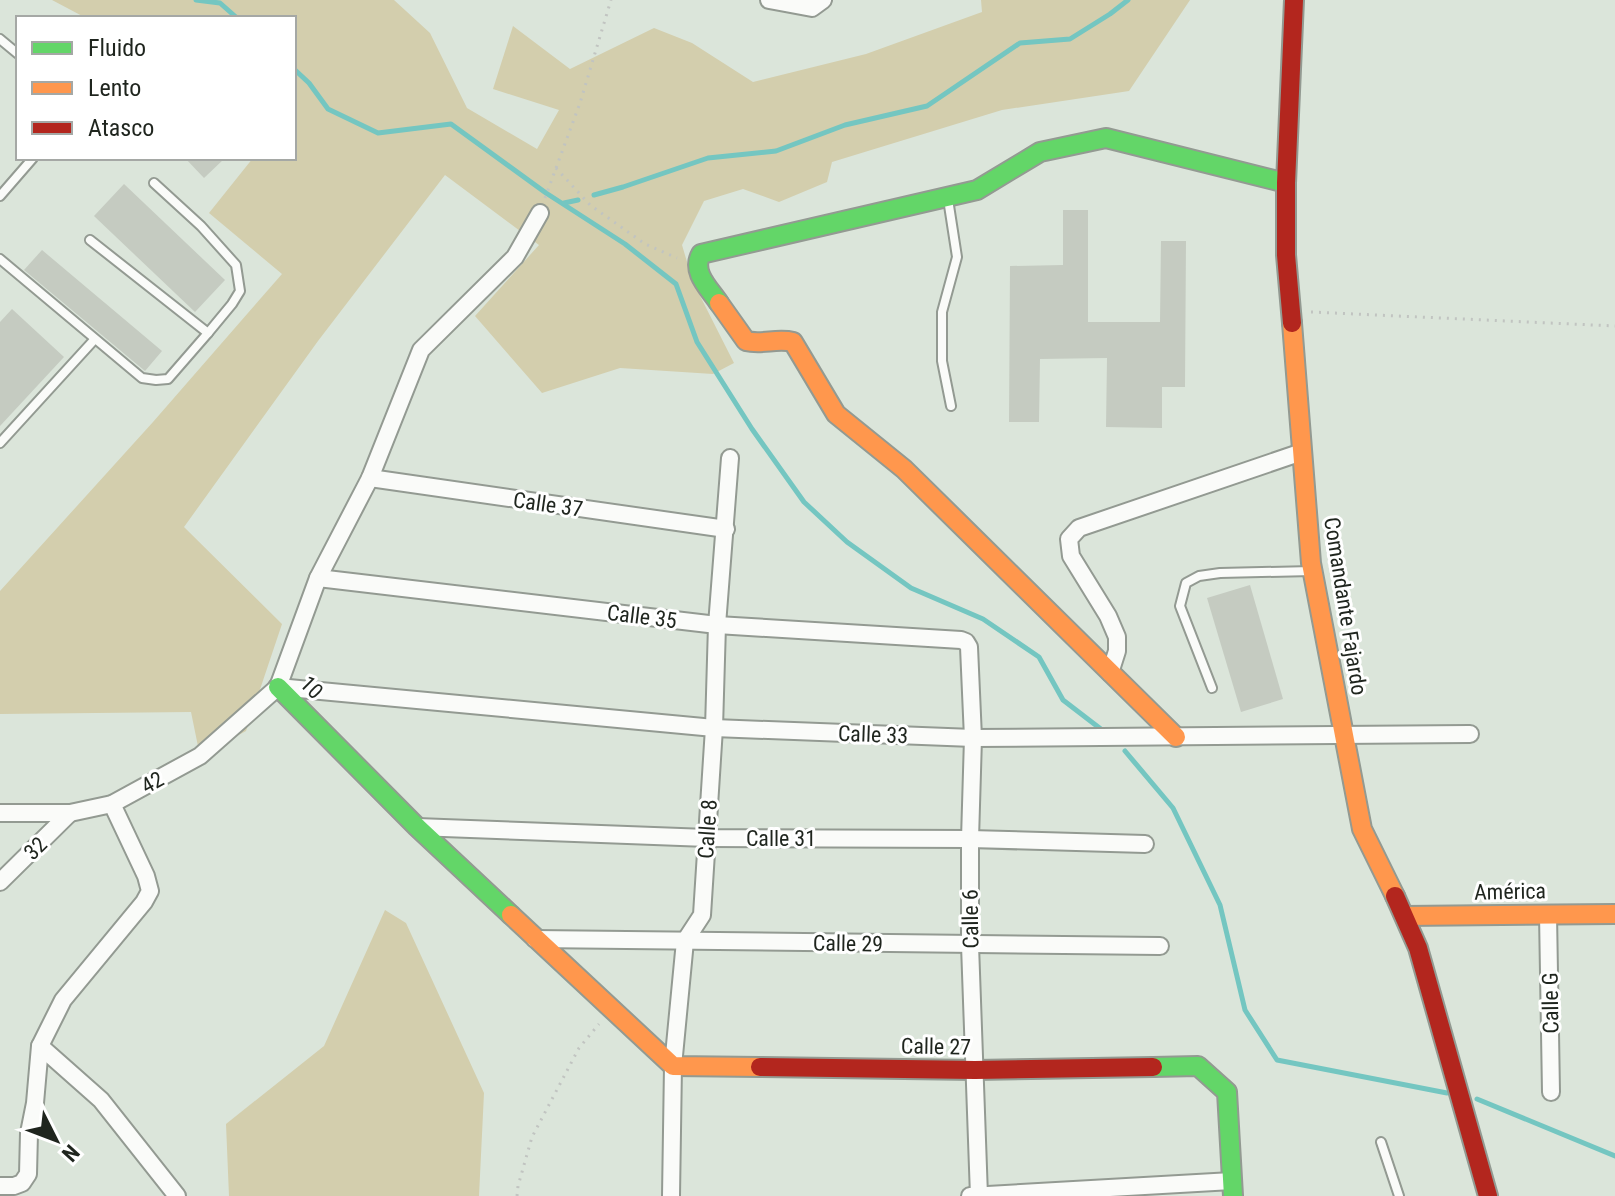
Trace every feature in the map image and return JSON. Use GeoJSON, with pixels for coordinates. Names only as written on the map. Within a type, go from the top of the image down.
{"type":"FeatureCollection","features":[{"type":"Feature","properties":{"kind":"street"},"geometry":{"type":"LineString","coordinates":[[769,0],[812,8],[823,0]]}},
{"type":"Feature","properties":{"kind":"street","name":"Comandante Fajardo"},"geometry":{"type":"LineString","coordinates":[[1294,0],[1286,255],[1313,571],[1362,829],[1418,948],[1488,1196]]}},
{"type":"Feature","properties":{"kind":"street"},"geometry":{"type":"LineString","coordinates":[[1176,737],[904,469],[836,414],[793,342],[786,339],[754,344],[746,341],[697,271],[697,261],[701,254],[977,190],[1040,152],[1106,138],[1286,183]]}},
{"type":"Feature","properties":{"kind":"street","name":"10"},"geometry":{"type":"LineString","coordinates":[[540,213],[515,257],[421,350],[370,478],[318,578],[278,687],[417,827],[673,1066]]}},
{"type":"Feature","properties":{"kind":"street"},"geometry":{"type":"LineString","coordinates":[[1110,673],[1117,651],[1117,637],[1108,616],[1071,556],[1069,539],[1079,528],[1302,452]]}},
{"type":"Feature","properties":{"kind":"street","name":"Calle 8"},"geometry":{"type":"LineString","coordinates":[[671,1196],[673,1066],[685,941],[702,915],[717,625],[730,458]]}},
{"type":"Feature","properties":{"kind":"street","name":"Calle 37"},"geometry":{"type":"LineString","coordinates":[[370,478],[726,529]]}},
{"type":"Feature","properties":{"kind":"street","name":"Calle 35"},"geometry":{"type":"LineString","coordinates":[[318,578],[717,625],[966,642]]}},
{"type":"Feature","properties":{"kind":"street","name":"Calle 6"},"geometry":{"type":"LineString","coordinates":[[966,642],[969,647],[973,738],[970,945],[979,1196]]}},
{"type":"Feature","properties":{"kind":"street","name":"Calle 33"},"geometry":{"type":"LineString","coordinates":[[278,687],[714,728],[973,738],[1470,734]]}},
{"type":"Feature","properties":{"kind":"street","name":"42"},"geometry":{"type":"LineString","coordinates":[[0,813],[70,813],[112,804],[200,756],[278,687]]}},
{"type":"Feature","properties":{"kind":"street"},"geometry":{"type":"LineString","coordinates":[[0,1186],[22,1183],[28,1174],[29,1133],[40,1046],[63,1000],[150,891],[112,804]]}},
{"type":"Feature","properties":{"kind":"street","name":"32"},"geometry":{"type":"LineString","coordinates":[[0,882],[70,813]]}},
{"type":"Feature","properties":{"kind":"street","name":"Calle 31"},"geometry":{"type":"LineString","coordinates":[[417,827],[707,838],[970,839],[1145,844]]}},
{"type":"Feature","properties":{"kind":"street","name":"Calle G"},"geometry":{"type":"LineString","coordinates":[[1548,914],[1551,1092]]}},
{"type":"Feature","properties":{"kind":"street","name":"América"},"geometry":{"type":"LineString","coordinates":[[1405,916],[1615,914]]}},
{"type":"Feature","properties":{"kind":"street","name":"Calle 29"},"geometry":{"type":"LineString","coordinates":[[535,939],[1160,946]]}},
{"type":"Feature","properties":{"kind":"street"},"geometry":{"type":"LineString","coordinates":[[40,1046],[101,1100],[177,1196]]}},
{"type":"Feature","properties":{"kind":"street","name":"Calle 27"},"geometry":{"type":"LineString","coordinates":[[673,1066],[975,1070],[1198,1066],[1227,1092],[1232,1189]]}},
{"type":"Feature","properties":{"kind":"street"},"geometry":{"type":"LineString","coordinates":[[968,1196],[1232,1189]]}},
{"type":"Feature","properties":{"kind":"lane"},"geometry":{"type":"LineString","coordinates":[[0,39],[16,52]]}},
{"type":"Feature","properties":{"kind":"lane"},"geometry":{"type":"LineString","coordinates":[[0,196],[31,160]]}},
{"type":"Feature","properties":{"kind":"lane"},"geometry":{"type":"LineString","coordinates":[[0,259],[142,378],[168,379],[240,291],[236,265],[201,226],[154,183]]}},
{"type":"Feature","properties":{"kind":"lane"},"geometry":{"type":"LineString","coordinates":[[948,198],[957,257],[942,312],[942,361],[951,406]]}},
{"type":"Feature","properties":{"kind":"lane"},"geometry":{"type":"LineString","coordinates":[[90,240],[208,333]]}},
{"type":"Feature","properties":{"kind":"lane"},"geometry":{"type":"LineString","coordinates":[[0,443],[94,340]]}},
{"type":"Feature","properties":{"kind":"lane"},"geometry":{"type":"LineString","coordinates":[[1212,688],[1180,606],[1186,583],[1199,576],[1220,573],[1313,571]]}},
{"type":"Feature","properties":{"kind":"lane"},"geometry":{"type":"LineString","coordinates":[[1381,1142],[1399,1196]]}},
{"type":"Feature","properties":{"kind":"path"},"geometry":{"type":"LineString","coordinates":[[540,213],[580,103],[611,0]]}},
{"type":"Feature","properties":{"kind":"path"},"geometry":{"type":"LineString","coordinates":[[556,168],[590,205],[645,244],[676,258],[697,261]]}},
{"type":"Feature","properties":{"kind":"path"},"geometry":{"type":"LineString","coordinates":[[1290,311],[1615,326]]}},
{"type":"Feature","properties":{"kind":"path"},"geometry":{"type":"LineString","coordinates":[[517,1196],[532,1137],[579,1048],[612,1008]]}},
{"type":"Feature","properties":{"kind":"shaded area"},"geometry":{"type":"Polygon","coordinates":[[[52,0],[394,0],[430,33],[467,108],[537,149],[559,110],[493,89],[513,26],[570,69],[654,28],[692,43],[753,82],[866,54],[982,12],[981,0],[1190,0],[1129,91],[1002,110],[832,162],[827,182],[779,202],[743,189],[704,201],[682,245],[693,282],[734,363],[713,374],[620,368],[542,393],[475,316],[539,245],[445,175],[318,341],[184,527],[282,624],[246,731],[200,756],[191,712],[0,714],[0,591],[282,274],[209,213],[251,160],[296,160],[296,16],[82,16],[52,0]]]}},
{"type":"Feature","properties":{"kind":"shaded area"},"geometry":{"type":"Polygon","coordinates":[[[385,910],[406,923],[484,1093],[479,1196],[229,1196],[226,1124],[324,1046],[385,910]]]}},
{"type":"Feature","properties":{"kind":"building"},"geometry":{"type":"Polygon","coordinates":[[[187,160],[223,160],[204,178],[187,160]]]}},
{"type":"Feature","properties":{"kind":"building"},"geometry":{"type":"Polygon","coordinates":[[[124,184],[225,280],[195,312],[94,216],[124,184]]]}},
{"type":"Feature","properties":{"kind":"building"},"geometry":{"type":"Polygon","coordinates":[[[1063,210],[1088,210],[1088,322],[1160,322],[1161,241],[1186,241],[1185,387],[1162,387],[1162,428],[1106,427],[1107,358],[1040,359],[1039,422],[1009,422],[1010,266],[1063,265],[1063,210]]]}},
{"type":"Feature","properties":{"kind":"building"},"geometry":{"type":"Polygon","coordinates":[[[42,250],[162,351],[145,371],[24,270],[42,250]]]}},
{"type":"Feature","properties":{"kind":"building"},"geometry":{"type":"Polygon","coordinates":[[[12,309],[64,357],[0,426],[0,322],[12,309]]]}},
{"type":"Feature","properties":{"kind":"building"},"geometry":{"type":"Polygon","coordinates":[[[1250,585],[1283,699],[1241,712],[1207,598],[1250,585]]]}},
{"type":"Feature","properties":{"kind":"waterway"},"geometry":{"type":"LineString","coordinates":[[196,0],[220,3],[235,16]]}},
{"type":"Feature","properties":{"kind":"waterway"},"geometry":{"type":"LineString","coordinates":[[594,195],[708,158],[776,151],[845,125],[927,106],[1020,43],[1070,39],[1128,0]]}},
{"type":"Feature","properties":{"kind":"waterway"},"geometry":{"type":"LineString","coordinates":[[296,71],[328,109],[378,133],[451,124],[546,193],[625,244],[676,284],[697,342],[752,429],[804,502],[847,542],[911,588],[983,619],[1039,657],[1063,700],[1106,733]]}},
{"type":"Feature","properties":{"kind":"waterway"},"geometry":{"type":"LineString","coordinates":[[564,203],[578,200]]}},
{"type":"Feature","properties":{"kind":"waterway"},"geometry":{"type":"LineString","coordinates":[[1125,751],[1173,808],[1220,905],[1245,1010],[1277,1060],[1447,1093]]}},
{"type":"Feature","properties":{"kind":"waterway"},"geometry":{"type":"LineString","coordinates":[[1477,1099],[1615,1156]]}},
{"type":"Feature","properties":{"kind":"traffic: fast"},"geometry":{"type":"LineString","coordinates":[[719,303],[700,273],[698,261],[701,254],[977,190],[1040,152],[1106,138],[1286,183]]}},
{"type":"Feature","properties":{"kind":"traffic: fast"},"geometry":{"type":"LineString","coordinates":[[278,687],[417,827],[511,915]]}},
{"type":"Feature","properties":{"kind":"traffic: fast"},"geometry":{"type":"LineString","coordinates":[[1153,1067],[1198,1066],[1227,1092],[1233,1196]]}},
{"type":"Feature","properties":{"kind":"traffic: slow"},"geometry":{"type":"LineString","coordinates":[[719,303],[746,341],[793,342],[836,414],[904,469],[1176,737]]}},
{"type":"Feature","properties":{"kind":"traffic: slow"},"geometry":{"type":"LineString","coordinates":[[1292,323],[1311,563],[1362,829],[1395,896]]}},
{"type":"Feature","properties":{"kind":"traffic: slow"},"geometry":{"type":"LineString","coordinates":[[1405,916],[1615,914]]}},
{"type":"Feature","properties":{"kind":"traffic: slow"},"geometry":{"type":"LineString","coordinates":[[511,915],[673,1066],[760,1067]]}},
{"type":"Feature","properties":{"kind":"traffic: jam"},"geometry":{"type":"LineString","coordinates":[[1292,323],[1286,255],[1286,183],[1294,0]]}},
{"type":"Feature","properties":{"kind":"traffic: jam"},"geometry":{"type":"LineString","coordinates":[[1395,896],[1418,948],[1488,1196]]}},
{"type":"Feature","properties":{"kind":"traffic: jam"},"geometry":{"type":"LineString","coordinates":[[760,1067],[975,1070],[1153,1067]]}}]}
